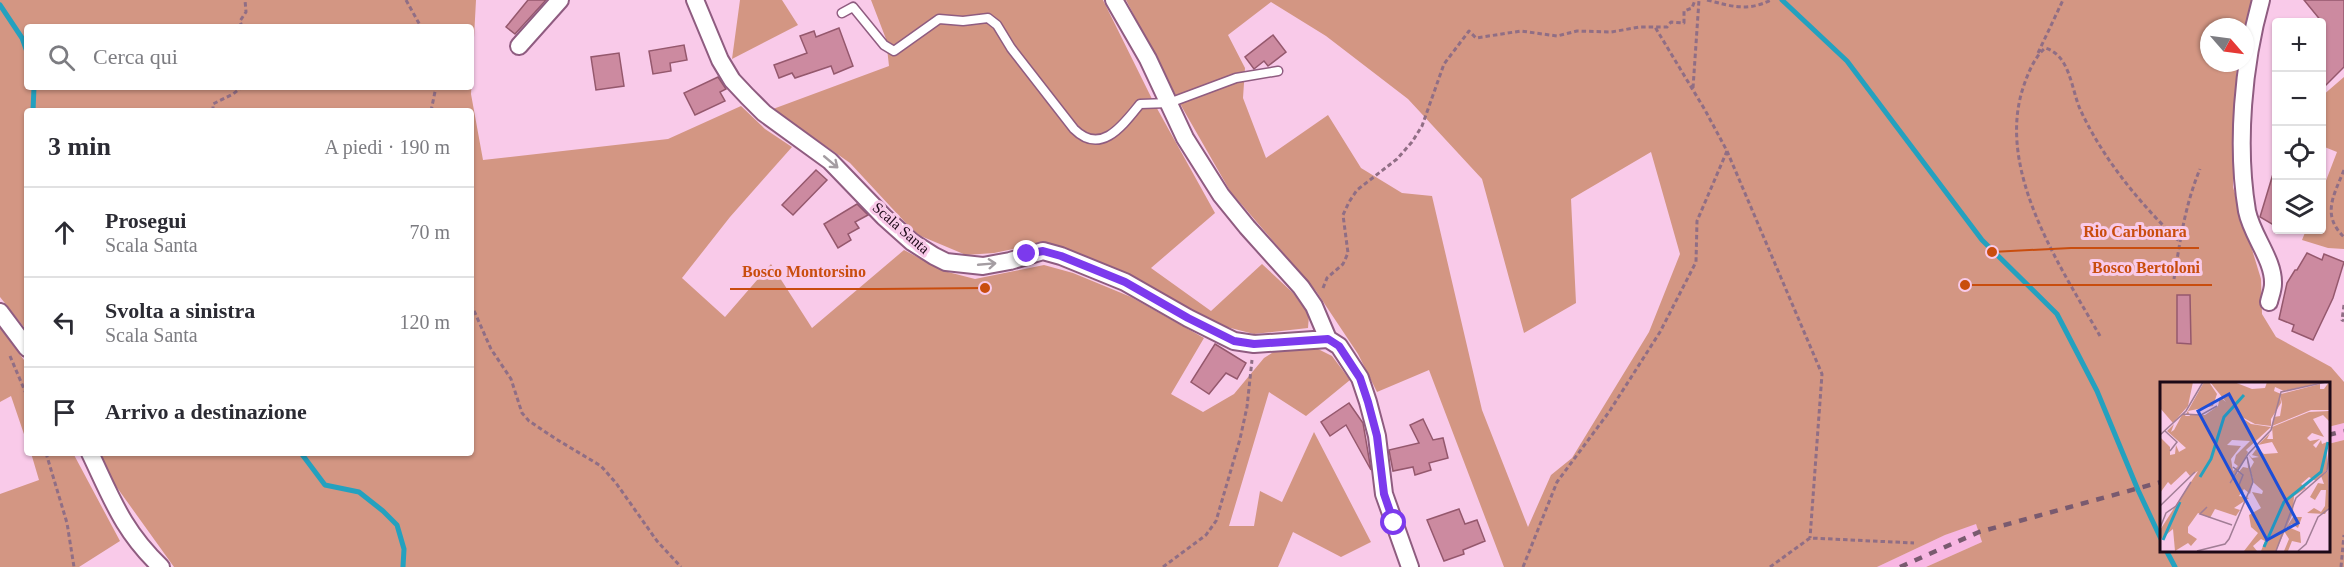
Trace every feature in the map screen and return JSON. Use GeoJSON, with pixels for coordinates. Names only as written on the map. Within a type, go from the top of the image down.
{"type":"FeatureCollection","features":[{"type":"Feature","properties":{"kind":"street"},"geometry":{"type":"LineString","coordinates":[[519,46],[560,0]]}},
{"type":"Feature","properties":{"kind":"street","name":"Scala Santa"},"geometry":{"type":"LineString","coordinates":[[695,0],[720,60],[732,80],[764,114],[830,161],[884,217],[912,242],[946,262],[964,265],[993,264],[1043,251],[1131,284],[1188,318],[1234,341],[1254,344],[1328,339]]}},
{"type":"Feature","properties":{"kind":"street"},"geometry":{"type":"LineString","coordinates":[[1113,0],[1148,59],[1185,138],[1221,195],[1301,286],[1314,306],[1328,339],[1339,346],[1363,386],[1377,436],[1384,494],[1410,567]]}},
{"type":"Feature","properties":{"kind":"street"},"geometry":{"type":"LineString","coordinates":[[2261,0],[2249,59],[2242,148],[2244,193],[2250,225],[2269,264],[2273,283],[2269,302]]}},
{"type":"Feature","properties":{"kind":"street"},"geometry":{"type":"LineString","coordinates":[[0,312],[24,344]]}},
{"type":"Feature","properties":{"kind":"street"},"geometry":{"type":"LineString","coordinates":[[91,456],[118,514],[144,550],[161,567]]}},
{"type":"Feature","properties":{"kind":"lane"},"geometry":{"type":"LineString","coordinates":[[842,13],[853,7],[884,45],[894,51],[939,19],[963,21],[988,18],[997,25],[1027,69],[1083,138],[1092,140],[1106,137],[1117,131],[1140,104],[1169,103],[1236,78],[1278,71]]}},
{"type":"Feature","properties":{"kind":"path"},"geometry":{"type":"LineString","coordinates":[[241,24],[240,21],[246,12],[245,0]]}},
{"type":"Feature","properties":{"kind":"path"},"geometry":{"type":"LineString","coordinates":[[406,0],[419,24]]}},
{"type":"Feature","properties":{"kind":"path"},"geometry":{"type":"LineString","coordinates":[[1314,306],[1327,278],[1343,264],[1348,253],[1343,215],[1348,202],[1357,190],[1397,159],[1413,142],[1422,126],[1444,64],[1469,31],[1476,38],[1521,31],[1557,36],[1577,31],[1611,32],[1666,27],[1671,22],[1684,22],[1684,11],[1692,8],[1697,0]]}},
{"type":"Feature","properties":{"kind":"path"},"geometry":{"type":"LineString","coordinates":[[1693,89],[1697,0]]}},
{"type":"Feature","properties":{"kind":"path"},"geometry":{"type":"LineString","coordinates":[[1707,0],[1742,8],[1761,5],[1771,0]]}},
{"type":"Feature","properties":{"kind":"path"},"geometry":{"type":"LineString","coordinates":[[2063,0],[2027,77],[2018,103],[2017,137],[2021,174],[2060,266],[2100,336]]}},
{"type":"Feature","properties":{"kind":"path"},"geometry":{"type":"LineString","coordinates":[[1655,27],[1693,89],[1727,152],[1822,374],[1810,538]]}},
{"type":"Feature","properties":{"kind":"path"},"geometry":{"type":"LineString","coordinates":[[2037,55],[2045,48],[2055,51],[2062,59],[2079,108],[2095,137],[2140,200],[2180,242]]}},
{"type":"Feature","properties":{"kind":"path"},"geometry":{"type":"LineString","coordinates":[[213,108],[213,104],[238,90]]}},
{"type":"Feature","properties":{"kind":"path"},"geometry":{"type":"LineString","coordinates":[[432,108],[435,90]]}},
{"type":"Feature","properties":{"kind":"path"},"geometry":{"type":"LineString","coordinates":[[1523,567],[1557,482],[1609,412],[1660,332],[1696,262],[1697,221],[1727,152]]}},
{"type":"Feature","properties":{"kind":"path"},"geometry":{"type":"LineString","coordinates":[[2174,279],[2189,197],[2200,169]]}},
{"type":"Feature","properties":{"kind":"path"},"geometry":{"type":"LineString","coordinates":[[2344,170],[2334,194],[2330,215],[2337,230],[2344,237]]}},
{"type":"Feature","properties":{"kind":"path"},"geometry":{"type":"LineString","coordinates":[[2344,305],[2342,320],[2344,321]]}},
{"type":"Feature","properties":{"kind":"path"},"geometry":{"type":"LineString","coordinates":[[474,311],[491,349],[511,379],[522,413],[529,421],[601,466],[616,483],[657,541],[681,567]]}},
{"type":"Feature","properties":{"kind":"path"},"geometry":{"type":"LineString","coordinates":[[1163,567],[1206,535],[1216,521],[1229,481],[1247,408],[1254,344]]}},
{"type":"Feature","properties":{"kind":"path"},"geometry":{"type":"LineString","coordinates":[[9,355],[24,389]]}},
{"type":"Feature","properties":{"kind":"path"},"geometry":{"type":"LineString","coordinates":[[47,456],[67,523],[74,567]]}},
{"type":"Feature","properties":{"kind":"path"},"geometry":{"type":"LineString","coordinates":[[2341,567],[2344,535]]}},
{"type":"Feature","properties":{"kind":"path"},"geometry":{"type":"LineString","coordinates":[[1770,567],[1810,538],[1914,543]]}},
{"type":"Feature","properties":{"kind":"shaded area"},"geometry":{"type":"Polygon","coordinates":[[[0,0],[476,0],[474,38],[474,24],[24,24],[24,90],[471,90],[474,108],[24,108],[24,327],[0,297],[0,0]]]}},
{"type":"Feature","properties":{"kind":"shaded area"},"geometry":{"type":"Polygon","coordinates":[[[740,0],[782,0],[798,25],[732,59],[740,0]]]}},
{"type":"Feature","properties":{"kind":"shaded area"},"geometry":{"type":"Polygon","coordinates":[[[871,0],[1103,0],[1154,103],[1215,213],[1151,268],[1211,311],[1262,264],[1293,293],[1309,315],[1308,328],[1254,334],[1215,324],[1137,278],[1047,242],[994,253],[966,255],[916,234],[850,163],[773,109],[889,66],[886,39],[871,0]]]}},
{"type":"Feature","properties":{"kind":"shaded area"},"geometry":{"type":"Polygon","coordinates":[[[1126,0],[2252,0],[2247,18],[2200,18],[2200,72],[2237,72],[2233,187],[2261,279],[2262,314],[2276,337],[2331,367],[2344,382],[2344,423],[2329,427],[2329,382],[2160,382],[2160,552],[2329,552],[2329,444],[2344,440],[2344,567],[1926,567],[1982,542],[1976,524],[1945,535],[1877,567],[1504,567],[1429,370],[1377,392],[1358,354],[1316,291],[1230,191],[1183,109],[1126,0]],[[1271,2],[1228,35],[1245,68],[1243,98],[1266,158],[1328,115],[1361,168],[1402,193],[1432,196],[1482,410],[1528,527],[1551,475],[1572,458],[1649,332],[1680,254],[1651,152],[1571,199],[1576,303],[1524,333],[1482,179],[1408,99],[1326,36],[1271,2]]]}},
{"type":"Feature","properties":{"kind":"shaded area"},"geometry":{"type":"Polygon","coordinates":[[[2344,77],[2344,249],[2328,248],[2302,240],[2304,234],[2326,234],[2326,181],[2337,152],[2326,148],[2326,93],[2344,77]]]}},
{"type":"Feature","properties":{"kind":"shaded area"},"geometry":{"type":"Polygon","coordinates":[[[741,106],[765,129],[792,147],[730,217],[682,278],[725,317],[771,264],[812,328],[904,250],[944,271],[975,279],[1044,265],[1073,273],[1131,297],[1204,338],[1171,394],[1203,412],[1234,394],[1264,358],[1275,351],[1314,347],[1332,356],[1350,380],[1306,416],[1269,392],[1229,526],[1254,526],[1260,491],[1282,502],[1314,432],[1371,542],[1341,557],[1293,532],[1278,567],[174,567],[113,482],[100,456],[474,456],[474,110],[483,160],[668,139],[741,106]]]}},
{"type":"Feature","properties":{"kind":"shaded area"},"geometry":{"type":"Polygon","coordinates":[[[0,328],[24,360],[24,434],[11,396],[0,402],[0,328]]]}},
{"type":"Feature","properties":{"kind":"shaded area"},"geometry":{"type":"Polygon","coordinates":[[[2344,423],[2344,440],[2329,444],[2329,427],[2344,423]]]}},
{"type":"Feature","properties":{"kind":"shaded area"},"geometry":{"type":"Polygon","coordinates":[[[32,456],[75,456],[120,541],[79,567],[0,567],[0,494],[39,480],[32,456]]]}},
{"type":"Feature","properties":{"kind":"shaded area"},"geometry":{"type":"Polygon","coordinates":[[[1976,523],[1982,542],[1926,567],[1877,567],[1945,535],[1976,523]]]}},
{"type":"Feature","properties":{"kind":"building"},"geometry":{"type":"Polygon","coordinates":[[[528,0],[546,0],[515,34],[506,27],[528,0]]]}},
{"type":"Feature","properties":{"kind":"building"},"geometry":{"type":"Polygon","coordinates":[[[2304,0],[2344,0],[2344,67],[2326,85],[2326,18],[2319,18],[2304,0]]]}},
{"type":"Feature","properties":{"kind":"building"},"geometry":{"type":"Polygon","coordinates":[[[839,28],[853,66],[834,74],[831,66],[795,78],[792,73],[779,78],[774,65],[807,53],[800,36],[814,31],[816,37],[839,28]]]}},
{"type":"Feature","properties":{"kind":"building"},"geometry":{"type":"Polygon","coordinates":[[[1273,35],[1286,52],[1268,66],[1264,61],[1254,69],[1245,57],[1273,35]]]}},
{"type":"Feature","properties":{"kind":"building"},"geometry":{"type":"Polygon","coordinates":[[[684,45],[687,60],[670,63],[671,71],[653,74],[649,51],[684,45]]]}},
{"type":"Feature","properties":{"kind":"building"},"geometry":{"type":"Polygon","coordinates":[[[619,53],[624,86],[596,90],[591,57],[619,53]]]}},
{"type":"Feature","properties":{"kind":"building"},"geometry":{"type":"Polygon","coordinates":[[[718,77],[726,89],[720,92],[725,101],[695,115],[684,93],[718,77]]]}},
{"type":"Feature","properties":{"kind":"building"},"geometry":{"type":"Polygon","coordinates":[[[816,170],[827,180],[793,215],[782,205],[816,170]]]}},
{"type":"Feature","properties":{"kind":"building"},"geometry":{"type":"Polygon","coordinates":[[[2272,177],[2272,224],[2260,217],[2272,177]]]}},
{"type":"Feature","properties":{"kind":"building"},"geometry":{"type":"Polygon","coordinates":[[[857,204],[868,215],[855,222],[859,228],[848,234],[851,240],[838,248],[824,224],[857,204]]]}},
{"type":"Feature","properties":{"kind":"building"},"geometry":{"type":"Polygon","coordinates":[[[2307,253],[2322,260],[2324,254],[2344,262],[2333,298],[2313,340],[2292,331],[2294,325],[2279,319],[2287,283],[2307,253]]]}},
{"type":"Feature","properties":{"kind":"building"},"geometry":{"type":"Polygon","coordinates":[[[2177,295],[2190,295],[2191,344],[2177,343],[2177,295]]]}},
{"type":"Feature","properties":{"kind":"building"},"geometry":{"type":"Polygon","coordinates":[[[1215,344],[1246,363],[1237,379],[1226,373],[1209,394],[1191,382],[1215,344]]]}},
{"type":"Feature","properties":{"kind":"building"},"geometry":{"type":"Polygon","coordinates":[[[1349,403],[1363,423],[1371,470],[1346,425],[1330,436],[1321,422],[1349,403]]]}},
{"type":"Feature","properties":{"kind":"building"},"geometry":{"type":"Polygon","coordinates":[[[1423,419],[1433,440],[1443,438],[1448,458],[1429,463],[1431,470],[1415,475],[1413,467],[1393,471],[1389,450],[1419,443],[1410,425],[1423,419]]]}},
{"type":"Feature","properties":{"kind":"building"},"geometry":{"type":"Polygon","coordinates":[[[1459,509],[1465,524],[1477,520],[1485,541],[1463,550],[1464,554],[1444,561],[1427,520],[1459,509]]]}},
{"type":"Feature","properties":{"kind":"waterway"},"geometry":{"type":"LineString","coordinates":[[1782,0],[1847,61],[1982,240],[2057,314],[2097,391],[2160,537]]}},
{"type":"Feature","properties":{"kind":"waterway"},"geometry":{"type":"LineString","coordinates":[[0,5],[24,44]]}},
{"type":"Feature","properties":{"kind":"waterway"},"geometry":{"type":"LineString","coordinates":[[33,108],[34,90]]}},
{"type":"Feature","properties":{"kind":"waterway"},"geometry":{"type":"LineString","coordinates":[[303,456],[325,485],[359,492],[397,525],[404,549],[403,567]]}},
{"type":"Feature","properties":{"kind":"waterway"},"geometry":{"type":"LineString","coordinates":[[2167,552],[2175,567]]}},
{"type":"Feature","properties":{"kind":"railway"},"geometry":{"type":"LineString","coordinates":[[2329,435],[2344,431]]}},
{"type":"Feature","properties":{"kind":"railway"},"geometry":{"type":"LineString","coordinates":[[1900,567],[1979,532],[2160,482]]}},
{"type":"Feature","properties":{"kind":"place","name":"Rio Carbonara"},"geometry":{"type":"Point","coordinates":[1992,252]}},
{"type":"Feature","properties":{"kind":"place","name":"Bosco Bertoloni"},"geometry":{"type":"Point","coordinates":[1965,285]}},
{"type":"Feature","properties":{"kind":"place","name":"Bosco Montorsino"},"geometry":{"type":"Point","coordinates":[985,288]}},
{"type":"Feature","properties":{"kind":"route"},"geometry":{"type":"LineString","coordinates":[[1027,254],[1043,251],[1061,256],[1125,282],[1234,341],[1254,344],[1328,339],[1339,346],[1360,378],[1368,402],[1377,436],[1384,494],[1394,523]]}}]}
